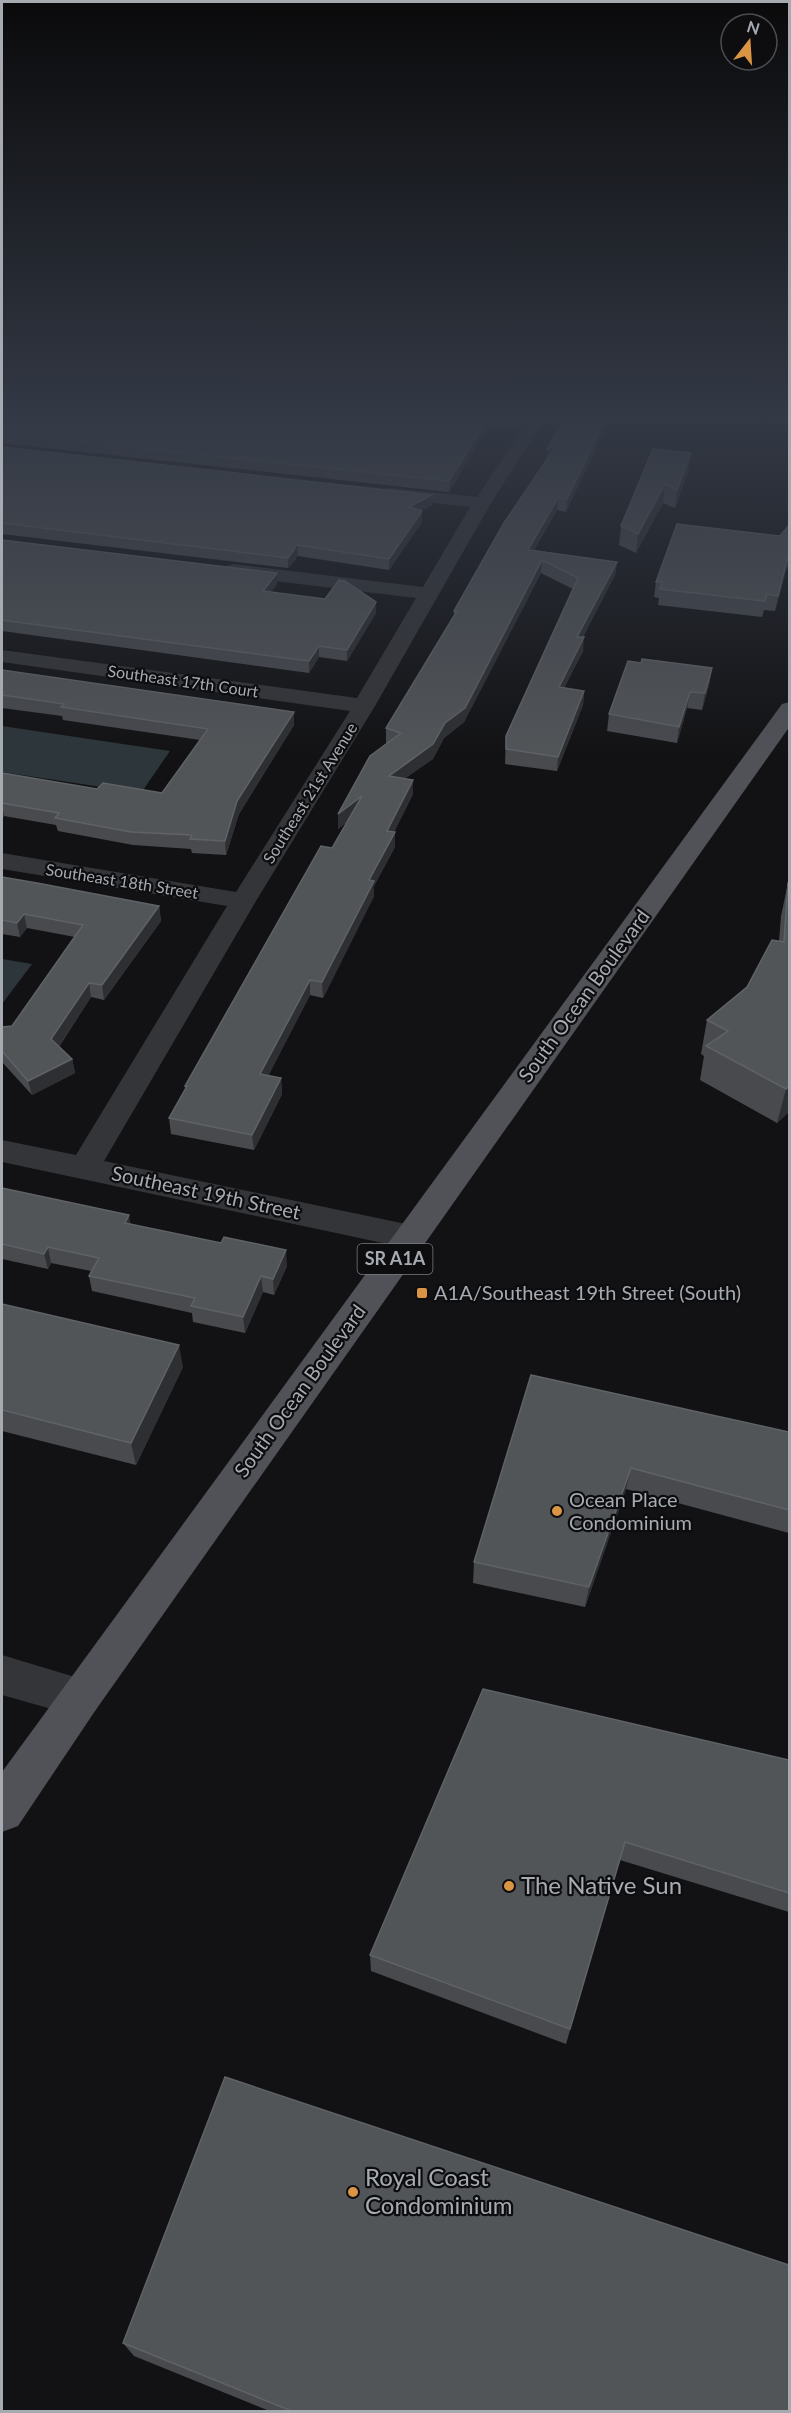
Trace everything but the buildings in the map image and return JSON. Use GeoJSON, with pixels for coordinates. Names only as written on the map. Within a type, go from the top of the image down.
{"type":"FeatureCollection","features":[{"type":"Feature","properties":{"kind":"main road","name":"South Ocean Boulevard"},"geometry":{"type":"LineString","coordinates":[[2,1809],[789,710]]}},
{"type":"Feature","properties":{"kind":"street","name":"Southeast 21st Avenue"},"geometry":{"type":"LineString","coordinates":[[85,1167],[243,901],[364,706],[465,533]]}},
{"type":"Feature","properties":{"kind":"street"},"geometry":{"type":"LineString","coordinates":[[216,568],[430,594]]}},
{"type":"Feature","properties":{"kind":"street","name":"Southeast 17th Court"},"geometry":{"type":"LineString","coordinates":[[2,656],[364,706]]}},
{"type":"Feature","properties":{"kind":"street","name":"Southeast 18th Street"},"geometry":{"type":"LineString","coordinates":[[2,861],[243,901]]}},
{"type":"Feature","properties":{"kind":"street","name":"Southeast 19th Street"},"geometry":{"type":"LineString","coordinates":[[2,1151],[411,1237]]}},
{"type":"Feature","properties":{"kind":"street"},"geometry":{"type":"LineString","coordinates":[[2,1676],[80,1697]]}},
{"type":"Feature","properties":{"kind":"shaded area"},"geometry":{"type":"Polygon","coordinates":[[[2,726],[170,751],[141,793],[2,772],[2,726]]]}},
{"type":"Feature","properties":{"kind":"shaded area"},"geometry":{"type":"Polygon","coordinates":[[[2,959],[32,964],[2,1004],[2,959]]]}},
{"type":"Feature","properties":{"kind":"place","name":"A1A/Southeast 19th Street (South)"},"geometry":{"type":"Point","coordinates":[422,1293]}},
{"type":"Feature","properties":{"kind":"place","name":"Ocean Place Condominium"},"geometry":{"type":"Point","coordinates":[557,1511]}},
{"type":"Feature","properties":{"kind":"place","name":"The Native Sun"},"geometry":{"type":"Point","coordinates":[509,1886]}},
{"type":"Feature","properties":{"kind":"place","name":"Royal Coast Condominium"},"geometry":{"type":"Point","coordinates":[353,2192]}}]}
